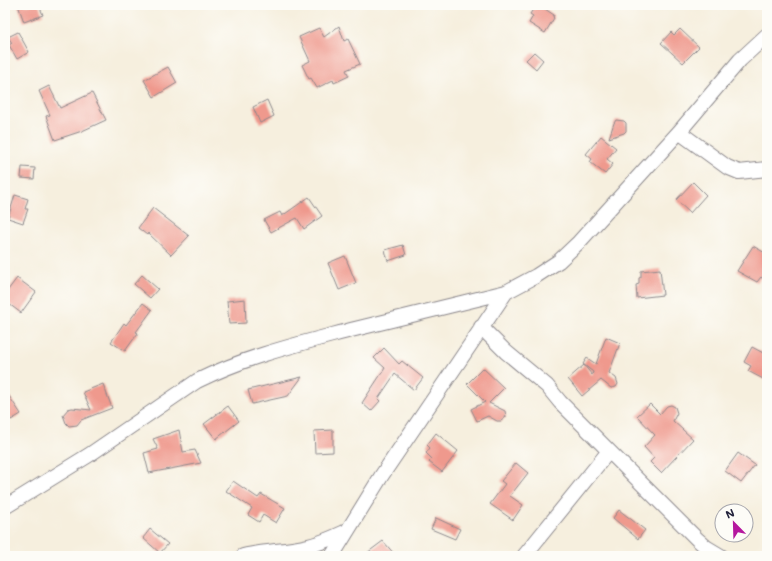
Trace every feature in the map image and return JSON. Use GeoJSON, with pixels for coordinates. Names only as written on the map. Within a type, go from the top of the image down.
{"type":"FeatureCollection","features":[{"type":"Feature","properties":{"kind":"street"},"geometry":{"type":"LineString","coordinates":[[5,507],[89,455],[198,381],[217,372],[259,355],[298,343],[506,292],[536,276],[559,261],[579,242],[679,132],[740,60],[767,35]]}},
{"type":"Feature","properties":{"kind":"street"},"geometry":{"type":"LineString","coordinates":[[679,132],[727,167],[739,172],[767,169]]}},
{"type":"Feature","properties":{"kind":"street"},"geometry":{"type":"LineString","coordinates":[[332,556],[386,468],[506,292]]}},
{"type":"Feature","properties":{"kind":"street"},"geometry":{"type":"LineString","coordinates":[[481,327],[506,352],[547,386],[560,402],[703,545],[721,556]]}},
{"type":"Feature","properties":{"kind":"street"},"geometry":{"type":"LineString","coordinates":[[524,556],[609,451]]}},
{"type":"Feature","properties":{"kind":"street"},"geometry":{"type":"LineString","coordinates":[[243,556],[307,546],[347,531]]}},
{"type":"Feature","properties":{"kind":"building"},"geometry":{"type":"Polygon","coordinates":[[[18,5],[39,5],[43,15],[24,22],[18,5]]]}},
{"type":"Feature","properties":{"kind":"building"},"geometry":{"type":"Polygon","coordinates":[[[536,5],[539,5],[554,15],[554,18],[545,33],[529,23],[533,16],[530,14],[536,5]]]}},
{"type":"Feature","properties":{"kind":"building"},"geometry":{"type":"Polygon","coordinates":[[[339,26],[344,41],[348,39],[360,64],[346,70],[349,76],[334,83],[333,80],[317,88],[311,78],[309,79],[302,65],[310,61],[299,37],[319,28],[324,37],[339,26]]]}},
{"type":"Feature","properties":{"kind":"building"},"geometry":{"type":"Polygon","coordinates":[[[680,29],[699,47],[683,63],[661,43],[671,32],[674,35],[680,29]]]}},
{"type":"Feature","properties":{"kind":"building"},"geometry":{"type":"Polygon","coordinates":[[[18,32],[29,52],[17,59],[9,45],[12,43],[8,37],[18,32]]]}},
{"type":"Feature","properties":{"kind":"building"},"geometry":{"type":"Polygon","coordinates":[[[534,52],[543,60],[536,69],[526,60],[534,52]]]}},
{"type":"Feature","properties":{"kind":"building"},"geometry":{"type":"Polygon","coordinates":[[[168,67],[177,83],[154,97],[144,80],[168,67]]]}},
{"type":"Feature","properties":{"kind":"building"},"geometry":{"type":"Polygon","coordinates":[[[49,86],[60,108],[92,93],[106,120],[82,131],[55,140],[46,116],[50,115],[39,91],[49,86]]]}},
{"type":"Feature","properties":{"kind":"building"},"geometry":{"type":"Polygon","coordinates":[[[267,100],[274,116],[260,123],[253,107],[267,100]]]}},
{"type":"Feature","properties":{"kind":"building"},"geometry":{"type":"Polygon","coordinates":[[[616,120],[624,121],[626,123],[626,131],[609,138],[614,123],[616,120]]]}},
{"type":"Feature","properties":{"kind":"building"},"geometry":{"type":"Polygon","coordinates":[[[601,136],[616,148],[607,159],[613,164],[605,174],[590,162],[592,159],[586,154],[601,136]]]}},
{"type":"Feature","properties":{"kind":"building"},"geometry":{"type":"Polygon","coordinates":[[[22,167],[35,168],[34,179],[21,178],[22,167]]]}},
{"type":"Feature","properties":{"kind":"building"},"geometry":{"type":"Polygon","coordinates":[[[693,182],[706,195],[690,213],[676,200],[693,182]]]}},
{"type":"Feature","properties":{"kind":"building"},"geometry":{"type":"Polygon","coordinates":[[[15,195],[28,199],[25,209],[28,209],[23,223],[8,218],[15,195]]]}},
{"type":"Feature","properties":{"kind":"building"},"geometry":{"type":"Polygon","coordinates":[[[309,197],[322,216],[304,229],[297,218],[271,232],[264,220],[280,212],[282,216],[309,197]]]}},
{"type":"Feature","properties":{"kind":"building"},"geometry":{"type":"Polygon","coordinates":[[[153,208],[189,236],[171,255],[148,233],[147,235],[138,228],[153,208]]]}},
{"type":"Feature","properties":{"kind":"building"},"geometry":{"type":"Polygon","coordinates":[[[403,245],[406,255],[388,261],[385,250],[403,245]]]}},
{"type":"Feature","properties":{"kind":"building"},"geometry":{"type":"Polygon","coordinates":[[[753,246],[767,254],[767,282],[761,277],[757,282],[737,271],[753,246]]]}},
{"type":"Feature","properties":{"kind":"building"},"geometry":{"type":"Polygon","coordinates":[[[345,256],[356,283],[339,290],[328,263],[345,256]]]}},
{"type":"Feature","properties":{"kind":"building"},"geometry":{"type":"Polygon","coordinates":[[[660,269],[663,295],[637,298],[636,285],[639,284],[641,271],[660,269]]]}},
{"type":"Feature","properties":{"kind":"building"},"geometry":{"type":"Polygon","coordinates":[[[142,275],[158,289],[150,298],[134,284],[142,275]]]}},
{"type":"Feature","properties":{"kind":"building"},"geometry":{"type":"Polygon","coordinates":[[[17,278],[36,292],[21,313],[5,301],[5,294],[17,278]]]}},
{"type":"Feature","properties":{"kind":"building"},"geometry":{"type":"Polygon","coordinates":[[[245,299],[246,323],[229,324],[227,301],[245,299]]]}},
{"type":"Feature","properties":{"kind":"building"},"geometry":{"type":"Polygon","coordinates":[[[143,303],[152,310],[136,332],[138,333],[125,351],[111,342],[124,323],[126,325],[143,303]]]}},
{"type":"Feature","properties":{"kind":"building"},"geometry":{"type":"Polygon","coordinates":[[[606,337],[620,343],[609,373],[616,378],[618,384],[616,387],[611,388],[601,380],[582,396],[568,379],[584,365],[592,375],[593,372],[583,364],[587,358],[596,364],[606,337]]]}},
{"type":"Feature","properties":{"kind":"building"},"geometry":{"type":"Polygon","coordinates":[[[752,347],[767,355],[767,381],[748,371],[751,366],[744,362],[752,347]]]}},
{"type":"Feature","properties":{"kind":"building"},"geometry":{"type":"Polygon","coordinates":[[[384,348],[399,364],[402,361],[423,378],[414,390],[395,374],[378,399],[380,401],[371,411],[362,403],[385,368],[374,358],[384,348]]]}},
{"type":"Feature","properties":{"kind":"building"},"geometry":{"type":"Polygon","coordinates":[[[483,368],[504,388],[489,403],[505,411],[506,417],[501,421],[497,421],[488,416],[477,421],[471,409],[485,402],[467,384],[483,368]]]}},
{"type":"Feature","properties":{"kind":"building"},"geometry":{"type":"Polygon","coordinates":[[[302,377],[288,396],[252,404],[248,390],[302,377]]]}},
{"type":"Feature","properties":{"kind":"building"},"geometry":{"type":"Polygon","coordinates":[[[103,384],[112,408],[81,420],[77,425],[69,426],[63,415],[68,409],[72,408],[91,410],[83,392],[103,384]]]}},
{"type":"Feature","properties":{"kind":"building"},"geometry":{"type":"Polygon","coordinates":[[[5,390],[21,414],[11,420],[5,411],[5,390]]]}},
{"type":"Feature","properties":{"kind":"building"},"geometry":{"type":"Polygon","coordinates":[[[650,404],[660,414],[667,406],[671,405],[675,407],[677,413],[673,421],[693,439],[661,473],[650,462],[654,458],[644,447],[655,435],[637,416],[650,404]]]}},
{"type":"Feature","properties":{"kind":"building"},"geometry":{"type":"Polygon","coordinates":[[[228,406],[239,421],[216,439],[204,424],[228,406]]]}},
{"type":"Feature","properties":{"kind":"building"},"geometry":{"type":"Polygon","coordinates":[[[179,430],[183,452],[195,450],[201,463],[149,473],[144,453],[158,449],[153,439],[179,430]]]}},
{"type":"Feature","properties":{"kind":"building"},"geometry":{"type":"Polygon","coordinates":[[[333,430],[333,452],[315,453],[314,431],[333,430]]]}},
{"type":"Feature","properties":{"kind":"building"},"geometry":{"type":"Polygon","coordinates":[[[436,433],[458,451],[442,472],[429,462],[432,459],[426,453],[430,448],[427,445],[436,433]]]}},
{"type":"Feature","properties":{"kind":"building"},"geometry":{"type":"Polygon","coordinates":[[[738,453],[755,465],[741,483],[725,471],[738,453]]]}},
{"type":"Feature","properties":{"kind":"building"},"geometry":{"type":"Polygon","coordinates":[[[516,463],[528,473],[510,496],[523,505],[513,520],[490,504],[505,484],[501,481],[516,463]]]}},
{"type":"Feature","properties":{"kind":"building"},"geometry":{"type":"Polygon","coordinates":[[[233,481],[258,498],[261,494],[285,508],[276,523],[263,515],[259,522],[248,515],[252,508],[226,491],[233,481]]]}},
{"type":"Feature","properties":{"kind":"building"},"geometry":{"type":"Polygon","coordinates":[[[619,510],[645,530],[638,539],[613,518],[619,510]]]}},
{"type":"Feature","properties":{"kind":"building"},"geometry":{"type":"Polygon","coordinates":[[[436,518],[460,529],[455,539],[431,529],[436,518]]]}},
{"type":"Feature","properties":{"kind":"building"},"geometry":{"type":"Polygon","coordinates":[[[150,529],[168,544],[160,553],[143,538],[150,529]]]}},
{"type":"Feature","properties":{"kind":"building"},"geometry":{"type":"Polygon","coordinates":[[[383,541],[396,556],[363,556],[383,541]]]}}]}
